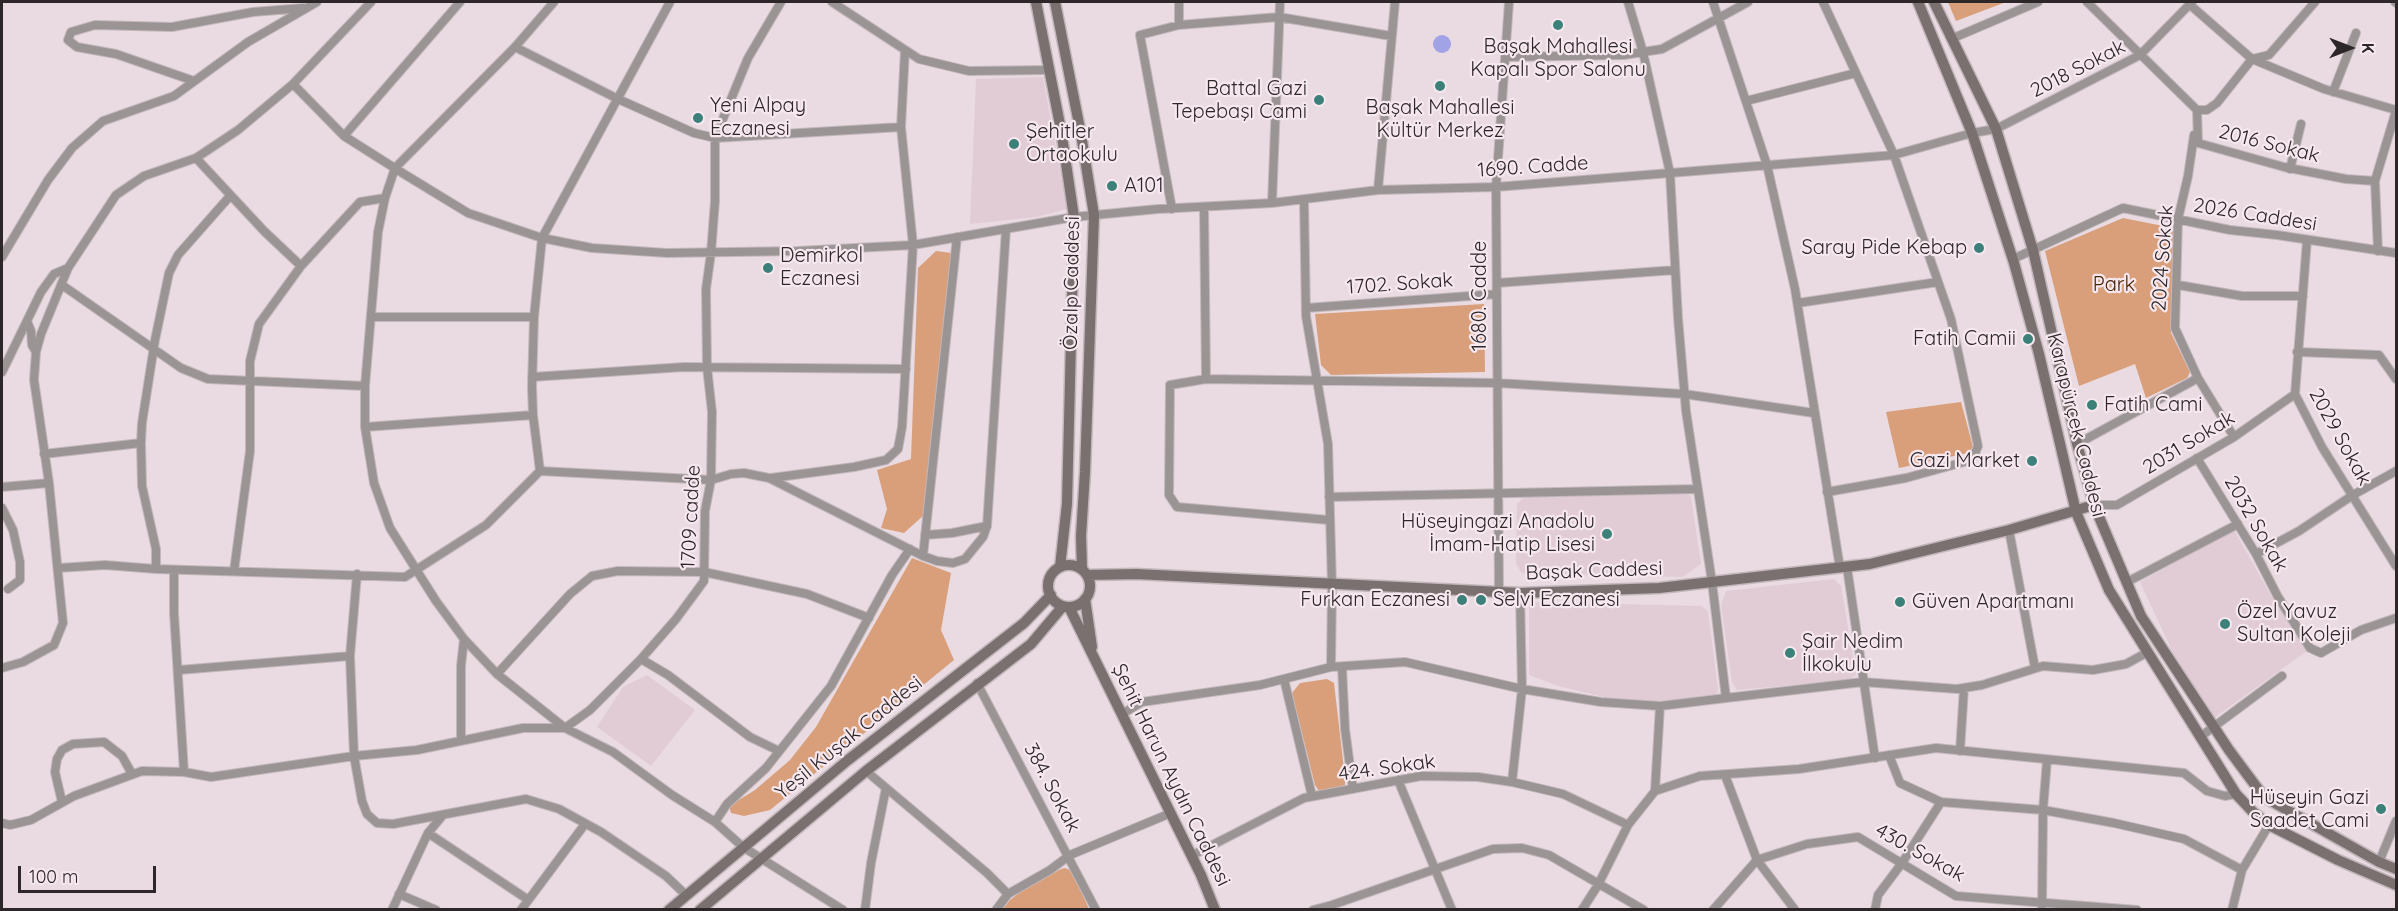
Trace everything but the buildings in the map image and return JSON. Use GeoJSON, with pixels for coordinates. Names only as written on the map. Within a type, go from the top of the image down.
{"type":"FeatureCollection","features":[{"type":"Feature","properties":{"kind":"main road","name":"Özalp Caddesi"},"geometry":{"type":"LineString","coordinates":[[1036,2],[1061,130],[1074,217],[1067,504],[1060,567]]}},
{"type":"Feature","properties":{"kind":"main road","name":"Özalp Caddesi"},"geometry":{"type":"LineString","coordinates":[[1055,2],[1094,214],[1081,536],[1085,572]]}},
{"type":"Feature","properties":{"kind":"main road","name":"Karapürçek Caddesi"},"geometry":{"type":"LineString","coordinates":[[1918,2],[1972,133],[2013,259],[2040,354],[2076,512],[2109,590],[2236,794],[2252,811],[2269,825],[2338,860],[2397,885]]}},
{"type":"Feature","properties":{"kind":"main road","name":"Karapürçek Caddesi"},"geometry":{"type":"LineString","coordinates":[[1934,2],[1996,129],[2033,250],[2077,444],[2094,505],[2141,616],[2264,796],[2379,862],[2397,869]]}},
{"type":"Feature","properties":{"kind":"main road","name":"Başak Caddesi"},"geometry":{"type":"LineString","coordinates":[[1085,572],[1520,593],[1659,588],[1870,564],[2009,530],[2094,505]]}},
{"type":"Feature","properties":{"kind":"main road"},"geometry":{"type":"LineString","coordinates":[[1074,565],[1085,572],[1090,588],[1085,599],[1075,606],[1066,606],[1050,595],[1048,589],[1051,576],[1060,567],[1074,565]]}},
{"type":"Feature","properties":{"kind":"main road","name":"Yeşil Kuşak Caddesi"},"geometry":{"type":"LineString","coordinates":[[669,909],[848,760],[1024,623],[1050,595]]}},
{"type":"Feature","properties":{"kind":"main road","name":"Şehit Harun Aydın Caddesi"},"geometry":{"type":"LineString","coordinates":[[1085,599],[1094,656]]}},
{"type":"Feature","properties":{"kind":"main road"},"geometry":{"type":"LineString","coordinates":[[700,909],[866,771],[977,683],[1031,644],[1066,606]]}},
{"type":"Feature","properties":{"kind":"main road","name":"Şehit Harun Aydın Caddesi"},"geometry":{"type":"LineString","coordinates":[[1066,606],[1094,656],[1215,909]]}},
{"type":"Feature","properties":{"kind":"street"},"geometry":{"type":"LineString","coordinates":[[2,257],[48,180],[72,148],[103,121],[174,96],[248,42],[317,2]]}},
{"type":"Feature","properties":{"kind":"street"},"geometry":{"type":"LineString","coordinates":[[2,668],[23,662],[54,645],[63,623],[49,483],[34,380],[36,351],[68,268],[116,195],[144,176],[196,158],[238,130],[293,84],[371,2]]}},
{"type":"Feature","properties":{"kind":"street"},"geometry":{"type":"LineString","coordinates":[[344,136],[460,2]]}},
{"type":"Feature","properties":{"kind":"street"},"geometry":{"type":"LineString","coordinates":[[554,2],[516,47],[395,168],[385,198],[378,232],[365,386],[365,427],[374,483],[390,528],[417,571],[451,623],[498,674],[565,728],[613,752],[672,795],[716,822],[743,847],[843,909]]}},
{"type":"Feature","properties":{"kind":"street"},"geometry":{"type":"LineString","coordinates":[[540,471],[533,415],[532,377],[534,317],[542,238],[670,2]]}},
{"type":"Feature","properties":{"kind":"street","name":"1709 cadde"},"geometry":{"type":"LineString","coordinates":[[565,728],[590,710],[641,659],[676,619],[704,580],[705,511],[711,480],[712,412],[707,367],[706,289],[711,253],[715,138],[747,58],[781,2]]}},
{"type":"Feature","properties":{"kind":"street"},"geometry":{"type":"LineString","coordinates":[[832,2],[919,59],[969,71],[1049,70]]}},
{"type":"Feature","properties":{"kind":"street"},"geometry":{"type":"LineString","coordinates":[[1179,2],[1179,25]]}},
{"type":"Feature","properties":{"kind":"street"},"geometry":{"type":"LineString","coordinates":[[1272,203],[1280,2]]}},
{"type":"Feature","properties":{"kind":"street"},"geometry":{"type":"LineString","coordinates":[[1378,190],[1395,2]]}},
{"type":"Feature","properties":{"kind":"street","name":"1680. Cadde"},"geometry":{"type":"LineString","coordinates":[[1499,592],[1496,187],[1509,2]]}},
{"type":"Feature","properties":{"kind":"street"},"geometry":{"type":"LineString","coordinates":[[1628,2],[1643,52],[1670,173],[1684,394],[1712,582],[1726,698]]}},
{"type":"Feature","properties":{"kind":"street"},"geometry":{"type":"LineString","coordinates":[[1713,2],[1767,165],[1798,303],[1827,492],[1843,567],[1875,758]]}},
{"type":"Feature","properties":{"kind":"street"},"geometry":{"type":"LineString","coordinates":[[1506,57],[1624,55],[1662,49],[1748,2]]}},
{"type":"Feature","properties":{"kind":"street"},"geometry":{"type":"LineString","coordinates":[[1823,2],[1894,155],[1951,319],[1978,446],[1974,456],[1964,462],[1906,478],[1827,492]]}},
{"type":"Feature","properties":{"kind":"street"},"geometry":{"type":"LineString","coordinates":[[1951,39],[2038,2]]}},
{"type":"Feature","properties":{"kind":"street","name":"2016 Sokak"},"geometry":{"type":"LineString","coordinates":[[2087,2],[2197,110],[2198,142],[2290,168],[2375,181]]}},
{"type":"Feature","properties":{"kind":"street"},"geometry":{"type":"LineString","coordinates":[[2197,110],[2207,110],[2217,104],[2252,59],[2269,55],[2315,2]]}},
{"type":"Feature","properties":{"kind":"street"},"geometry":{"type":"LineString","coordinates":[[2191,3],[2252,59],[2333,92],[2397,111],[2375,181],[2378,251]]}},
{"type":"Feature","properties":{"kind":"street","name":"2018 Sokak"},"geometry":{"type":"LineString","coordinates":[[1972,133],[1996,129],[2140,55],[2191,3]]}},
{"type":"Feature","properties":{"kind":"street"},"geometry":{"type":"LineString","coordinates":[[194,81],[116,54],[77,47],[68,40],[71,32],[95,25],[172,27],[253,12],[305,8]]}},
{"type":"Feature","properties":{"kind":"street"},"geometry":{"type":"LineString","coordinates":[[1172,209],[1140,35],[1179,25],[1279,17],[1391,36]]}},
{"type":"Feature","properties":{"kind":"street"},"geometry":{"type":"LineString","coordinates":[[2333,92],[2356,33]]}},
{"type":"Feature","properties":{"kind":"street"},"geometry":{"type":"LineString","coordinates":[[516,47],[618,99],[694,133],[715,138],[901,127]]}},
{"type":"Feature","properties":{"kind":"street"},"geometry":{"type":"LineString","coordinates":[[58,568],[105,565],[174,570],[405,577],[486,525],[540,471],[711,480],[738,473],[769,478],[854,467],[886,460],[898,449],[902,427],[914,245],[901,127],[906,50]]}},
{"type":"Feature","properties":{"kind":"street"},"geometry":{"type":"LineString","coordinates":[[1746,101],[1856,73]]}},
{"type":"Feature","properties":{"kind":"street","name":"1690. Cadde"},"geometry":{"type":"LineString","coordinates":[[293,84],[344,136],[468,213],[542,238],[591,248],[667,253],[914,245],[1094,214],[1272,203],[1378,190],[1496,187],[1894,155],[1972,133]]}},
{"type":"Feature","properties":{"kind":"street","name":"2024 Sokak"},"geometry":{"type":"LineString","coordinates":[[2197,110],[2188,176],[2178,219],[2178,285],[2175,328],[2198,378],[2234,437]]}},
{"type":"Feature","properties":{"kind":"street"},"geometry":{"type":"LineString","coordinates":[[2290,168],[2301,124]]}},
{"type":"Feature","properties":{"kind":"street"},"geometry":{"type":"LineString","coordinates":[[196,158],[230,196],[301,267]]}},
{"type":"Feature","properties":{"kind":"street"},"geometry":{"type":"LineString","coordinates":[[156,569],[156,549],[142,486],[141,443],[154,348],[169,273],[178,255],[230,196]]}},
{"type":"Feature","properties":{"kind":"street"},"geometry":{"type":"LineString","coordinates":[[234,571],[250,452],[250,361],[259,324],[301,267],[360,202],[385,198]]}},
{"type":"Feature","properties":{"kind":"street"},"geometry":{"type":"LineString","coordinates":[[1304,199],[1306,308],[1328,444],[1332,585],[1331,667]]}},
{"type":"Feature","properties":{"kind":"street"},"geometry":{"type":"LineString","coordinates":[[1204,207],[1206,379]]}},
{"type":"Feature","properties":{"kind":"street","name":"2026 Caddesi"},"geometry":{"type":"LineString","coordinates":[[2013,259],[2123,208],[2230,230],[2397,253]]}},
{"type":"Feature","properties":{"kind":"street"},"geometry":{"type":"LineString","coordinates":[[769,478],[923,556],[953,563],[964,559],[983,537],[987,526],[1006,229]]}},
{"type":"Feature","properties":{"kind":"street"},"geometry":{"type":"LineString","coordinates":[[923,556],[957,237]]}},
{"type":"Feature","properties":{"kind":"street","name":"2029 Sokak"},"geometry":{"type":"LineString","coordinates":[[2307,240],[2295,394],[2322,447],[2397,566]]}},
{"type":"Feature","properties":{"kind":"street"},"geometry":{"type":"LineString","coordinates":[[2,372],[41,292],[54,274],[68,268]]}},
{"type":"Feature","properties":{"kind":"street"},"geometry":{"type":"LineString","coordinates":[[1497,283],[1675,270]]}},
{"type":"Feature","properties":{"kind":"street"},"geometry":{"type":"LineString","coordinates":[[1798,303],[1938,282]]}},
{"type":"Feature","properties":{"kind":"street"},"geometry":{"type":"LineString","coordinates":[[62,285],[181,368],[208,379],[365,386]]}},
{"type":"Feature","properties":{"kind":"street"},"geometry":{"type":"LineString","coordinates":[[2178,285],[2242,296],[2303,296]]}},
{"type":"Feature","properties":{"kind":"street","name":"1702. Sokak"},"geometry":{"type":"LineString","coordinates":[[1306,308],[1497,294]]}},
{"type":"Feature","properties":{"kind":"street"},"geometry":{"type":"LineString","coordinates":[[372,317],[534,317]]}},
{"type":"Feature","properties":{"kind":"street"},"geometry":{"type":"LineString","coordinates":[[27,321],[31,331],[32,345],[36,351]]}},
{"type":"Feature","properties":{"kind":"street"},"geometry":{"type":"LineString","coordinates":[[2297,352],[2379,355],[2394,369],[2397,379]]}},
{"type":"Feature","properties":{"kind":"street"},"geometry":{"type":"LineString","coordinates":[[532,377],[707,367],[906,369]]}},
{"type":"Feature","properties":{"kind":"street"},"geometry":{"type":"LineString","coordinates":[[2077,444],[2198,378]]}},
{"type":"Feature","properties":{"kind":"street"},"geometry":{"type":"LineString","coordinates":[[1329,520],[1177,507],[1169,495],[1170,384],[1206,379],[1497,383],[1684,394],[1814,413]]}},
{"type":"Feature","properties":{"kind":"street","name":"2031 Sokak"},"geometry":{"type":"LineString","coordinates":[[2094,505],[2116,505],[2234,437],[2295,394]]}},
{"type":"Feature","properties":{"kind":"street"},"geometry":{"type":"LineString","coordinates":[[365,427],[533,415]]}},
{"type":"Feature","properties":{"kind":"street"},"geometry":{"type":"LineString","coordinates":[[44,454],[141,443]]}},
{"type":"Feature","properties":{"kind":"street","name":"2032 Sokak"},"geometry":{"type":"LineString","coordinates":[[2198,458],[2310,648],[2321,653],[2361,630],[2397,618]]}},
{"type":"Feature","properties":{"kind":"street"},"geometry":{"type":"LineString","coordinates":[[2256,554],[2299,531],[2353,495],[2397,471]]}},
{"type":"Feature","properties":{"kind":"street"},"geometry":{"type":"LineString","coordinates":[[2,486],[49,483]]}},
{"type":"Feature","properties":{"kind":"street"},"geometry":{"type":"LineString","coordinates":[[1329,497],[1697,489]]}},
{"type":"Feature","properties":{"kind":"street"},"geometry":{"type":"LineString","coordinates":[[2,508],[13,530],[20,561],[20,580],[8,589]]}},
{"type":"Feature","properties":{"kind":"street"},"geometry":{"type":"LineString","coordinates":[[2127,582],[2238,524]]}},
{"type":"Feature","properties":{"kind":"street"},"geometry":{"type":"LineString","coordinates":[[925,535],[952,533],[987,526]]}},
{"type":"Feature","properties":{"kind":"street"},"geometry":{"type":"LineString","coordinates":[[2009,530],[2035,668]]}},
{"type":"Feature","properties":{"kind":"street"},"geometry":{"type":"LineString","coordinates":[[716,822],[727,804],[766,768],[831,687],[892,574],[910,549]]}},
{"type":"Feature","properties":{"kind":"street"},"geometry":{"type":"LineString","coordinates":[[174,570],[174,613],[184,772]]}},
{"type":"Feature","properties":{"kind":"street"},"geometry":{"type":"LineString","coordinates":[[498,674],[570,594],[592,576],[618,571],[704,572],[807,594],[868,618]]}},
{"type":"Feature","properties":{"kind":"street"},"geometry":{"type":"LineString","coordinates":[[357,574],[350,656],[354,756],[362,801],[367,814],[377,823],[393,824],[526,799],[559,809],[585,824],[666,876],[686,895]]}},
{"type":"Feature","properties":{"kind":"street"},"geometry":{"type":"LineString","coordinates":[[1512,782],[1522,689],[1520,593]]}},
{"type":"Feature","properties":{"kind":"street"},"geometry":{"type":"LineString","coordinates":[[461,740],[461,666],[464,639]]}},
{"type":"Feature","properties":{"kind":"street"},"geometry":{"type":"LineString","coordinates":[[1122,714],[1142,702],[1284,679],[1331,667],[1405,662],[1522,689],[1601,702],[1660,706],[1863,682],[1964,688],[1982,685],[2043,666],[2093,670],[2126,664],[2148,652]]}},
{"type":"Feature","properties":{"kind":"street"},"geometry":{"type":"LineString","coordinates":[[179,670],[350,656]]}},
{"type":"Feature","properties":{"kind":"street"},"geometry":{"type":"LineString","coordinates":[[641,659],[668,675],[750,737],[779,751]]}},
{"type":"Feature","properties":{"kind":"street"},"geometry":{"type":"LineString","coordinates":[[1342,667],[1345,729],[1353,789]]}},
{"type":"Feature","properties":{"kind":"street"},"geometry":{"type":"LineString","coordinates":[[2200,737],[2282,676]]}},
{"type":"Feature","properties":{"kind":"street"},"geometry":{"type":"LineString","coordinates":[[1284,679],[1312,796]]}},
{"type":"Feature","properties":{"kind":"street","name":"384. Sokak"},"geometry":{"type":"LineString","coordinates":[[977,683],[1070,855],[1096,909]]}},
{"type":"Feature","properties":{"kind":"street"},"geometry":{"type":"LineString","coordinates":[[1960,751],[1964,688]]}},
{"type":"Feature","properties":{"kind":"street"},"geometry":{"type":"LineString","coordinates":[[1655,791],[1660,706]]}},
{"type":"Feature","properties":{"kind":"street"},"geometry":{"type":"LineString","coordinates":[[2,823],[10,825],[31,820],[62,802],[142,771],[184,772],[211,777],[354,756],[417,750],[523,728],[565,728]]}},
{"type":"Feature","properties":{"kind":"street"},"geometry":{"type":"LineString","coordinates":[[62,802],[55,772],[57,759],[62,750],[73,744],[104,742],[122,756],[132,774]]}},
{"type":"Feature","properties":{"kind":"street"},"geometry":{"type":"LineString","coordinates":[[1582,909],[1598,885],[1628,825],[1655,791],[1700,776],[1799,769],[1936,748],[2184,773],[2207,791],[2225,796],[2236,794]]}},
{"type":"Feature","properties":{"kind":"street"},"geometry":{"type":"LineString","coordinates":[[1889,755],[1900,783],[1941,802],[2043,810],[2114,823],[2184,839],[2242,870]]}},
{"type":"Feature","properties":{"kind":"street"},"geometry":{"type":"LineString","coordinates":[[2042,906],[2043,810],[2047,760]]}},
{"type":"Feature","properties":{"kind":"street"},"geometry":{"type":"LineString","coordinates":[[866,771],[987,873],[1008,894]]}},
{"type":"Feature","properties":{"kind":"street"},"geometry":{"type":"LineString","coordinates":[[1725,775],[1757,860],[1795,909]]}},
{"type":"Feature","properties":{"kind":"street","name":"424. Sokak"},"geometry":{"type":"LineString","coordinates":[[1191,856],[1304,798],[1421,776],[1466,777],[1512,782],[1563,794],[1628,825]]}},
{"type":"Feature","properties":{"kind":"street"},"geometry":{"type":"LineString","coordinates":[[1398,780],[1452,909]]}},
{"type":"Feature","properties":{"kind":"street"},"geometry":{"type":"LineString","coordinates":[[865,909],[871,863],[886,788]]}},
{"type":"Feature","properties":{"kind":"street"},"geometry":{"type":"LineString","coordinates":[[1875,909],[1878,895],[1902,863],[1941,802]]}},
{"type":"Feature","properties":{"kind":"street"},"geometry":{"type":"LineString","coordinates":[[996,909],[1008,894],[1050,870],[1070,855],[1171,813]]}},
{"type":"Feature","properties":{"kind":"street"},"geometry":{"type":"LineString","coordinates":[[392,909],[428,833],[443,815]]}},
{"type":"Feature","properties":{"kind":"street"},"geometry":{"type":"LineString","coordinates":[[2379,862],[2397,821]]}},
{"type":"Feature","properties":{"kind":"street"},"geometry":{"type":"LineString","coordinates":[[521,909],[585,824]]}},
{"type":"Feature","properties":{"kind":"street"},"geometry":{"type":"LineString","coordinates":[[2232,909],[2242,870],[2269,825]]}},
{"type":"Feature","properties":{"kind":"street"},"geometry":{"type":"LineString","coordinates":[[428,833],[527,899]]}},
{"type":"Feature","properties":{"kind":"street","name":"430. Sokak"},"geometry":{"type":"LineString","coordinates":[[1757,860],[1808,844],[1858,837],[1956,896],[2042,906],[2137,909]]}},
{"type":"Feature","properties":{"kind":"street"},"geometry":{"type":"LineString","coordinates":[[1313,909],[1333,907],[1494,849],[1522,848],[1549,855],[1598,885],[1644,909]]}},
{"type":"Feature","properties":{"kind":"street"},"geometry":{"type":"LineString","coordinates":[[1713,909],[1757,860]]}},
{"type":"Feature","properties":{"kind":"street"},"geometry":{"type":"LineString","coordinates":[[399,894],[436,909]]}},
{"type":"Feature","properties":{"kind":"shaded area","name":"Şehitler Ortaokulu"},"geometry":{"type":"Polygon","coordinates":[[[1043,77],[1067,209],[1036,217],[970,224],[976,79],[1043,77]]]}},
{"type":"Feature","properties":{"kind":"shaded area","name":"Hüseyingazi Anadolu İmam-Hatip Lisesi"},"geometry":{"type":"Polygon","coordinates":[[[1687,493],[1691,497],[1701,564],[1682,577],[1522,573],[1516,564],[1517,504],[1524,497],[1687,493]]]}},
{"type":"Feature","properties":{"kind":"shaded area","name":"Özel Yavuz Sultan Koleji"},"geometry":{"type":"Polygon","coordinates":[[[2234,530],[2272,597],[2307,651],[2214,718],[2174,655],[2140,582],[2234,530]]]}},
{"type":"Feature","properties":{"kind":"shaded area","name":"Şair Nedim İlkokulu"},"geometry":{"type":"Polygon","coordinates":[[[1834,579],[1841,586],[1856,675],[1849,680],[1737,690],[1732,682],[1721,605],[1726,591],[1834,579]]]}},
{"type":"Feature","properties":{"kind":"shaded area"},"geometry":{"type":"Polygon","coordinates":[[[1534,602],[1701,606],[1708,611],[1717,693],[1714,696],[1646,702],[1608,698],[1558,686],[1529,675],[1529,606],[1534,602]]]}},
{"type":"Feature","properties":{"kind":"shaded area"},"geometry":{"type":"Polygon","coordinates":[[[647,675],[695,710],[651,766],[597,727],[623,687],[647,675]]]}},
{"type":"Feature","properties":{"kind":"green space"},"geometry":{"type":"Polygon","coordinates":[[[1948,2],[2006,2],[1956,21],[1948,2]]]}},
{"type":"Feature","properties":{"kind":"green space","name":"Park"},"geometry":{"type":"Polygon","coordinates":[[[2123,218],[2173,228],[2171,333],[2190,372],[2187,378],[2146,398],[2135,364],[2079,386],[2045,251],[2123,218]]]}},
{"type":"Feature","properties":{"kind":"green space"},"geometry":{"type":"Polygon","coordinates":[[[936,251],[951,253],[924,515],[904,533],[881,528],[887,509],[877,470],[911,459],[918,268],[936,251]]]}},
{"type":"Feature","properties":{"kind":"green space"},"geometry":{"type":"Polygon","coordinates":[[[1484,304],[1485,372],[1331,375],[1321,365],[1315,314],[1484,304]]]}},
{"type":"Feature","properties":{"kind":"green space"},"geometry":{"type":"Polygon","coordinates":[[[1961,402],[1973,447],[1968,453],[1899,468],[1886,412],[1961,402]]]}},
{"type":"Feature","properties":{"kind":"green space"},"geometry":{"type":"Polygon","coordinates":[[[912,558],[951,573],[941,630],[954,660],[770,810],[744,816],[731,813],[729,806],[755,790],[790,760],[816,727],[912,558]]]}},
{"type":"Feature","properties":{"kind":"green space"},"geometry":{"type":"Polygon","coordinates":[[[1327,679],[1334,683],[1345,785],[1324,792],[1319,791],[1315,785],[1292,693],[1300,683],[1327,679]]]}},
{"type":"Feature","properties":{"kind":"green space"},"geometry":{"type":"Polygon","coordinates":[[[1065,868],[1072,871],[1089,909],[1002,910],[1024,889],[1065,868]]]}},
{"type":"Feature","properties":{"kind":"water"},"geometry":{"type":"Polygon","coordinates":[[[1442,35],[1448,38],[1451,44],[1448,50],[1442,53],[1436,50],[1433,44],[1436,38],[1442,35]]]}},
{"type":"Feature","properties":{"kind":"place","name":"Başak Mahallesi Kapalı Spor Salonu"},"geometry":{"type":"Point","coordinates":[1558,25]}},
{"type":"Feature","properties":{"kind":"place","name":"Başak Mahallesi Kültür Merkez"},"geometry":{"type":"Point","coordinates":[1440,86]}},
{"type":"Feature","properties":{"kind":"place","name":"Battal Gazi Tepebaşı Cami"},"geometry":{"type":"Point","coordinates":[1319,100]}},
{"type":"Feature","properties":{"kind":"place","name":"Yeni Alpay Eczanesi"},"geometry":{"type":"Point","coordinates":[698,118]}},
{"type":"Feature","properties":{"kind":"place","name":"Şehitler Ortaokulu"},"geometry":{"type":"Point","coordinates":[1014,144]}},
{"type":"Feature","properties":{"kind":"place","name":"A101"},"geometry":{"type":"Point","coordinates":[1112,186]}},
{"type":"Feature","properties":{"kind":"place","name":"Saray Pide Kebap"},"geometry":{"type":"Point","coordinates":[1979,248]}},
{"type":"Feature","properties":{"kind":"place","name":"Demirkol Eczanesi"},"geometry":{"type":"Point","coordinates":[768,268]}},
{"type":"Feature","properties":{"kind":"place","name":"Fatih Camii"},"geometry":{"type":"Point","coordinates":[2028,339]}},
{"type":"Feature","properties":{"kind":"place","name":"Fatih Cami"},"geometry":{"type":"Point","coordinates":[2092,405]}},
{"type":"Feature","properties":{"kind":"place","name":"Gazi Market"},"geometry":{"type":"Point","coordinates":[2032,461]}},
{"type":"Feature","properties":{"kind":"place","name":"Hüseyingazi Anadolu İmam-Hatip Lisesi"},"geometry":{"type":"Point","coordinates":[1607,534]}},
{"type":"Feature","properties":{"kind":"place","name":"Furkan Eczanesi"},"geometry":{"type":"Point","coordinates":[1462,600]}},
{"type":"Feature","properties":{"kind":"place","name":"Selvi Eczanesi"},"geometry":{"type":"Point","coordinates":[1481,600]}},
{"type":"Feature","properties":{"kind":"place","name":"Güven Apartmanı"},"geometry":{"type":"Point","coordinates":[1900,602]}},
{"type":"Feature","properties":{"kind":"place","name":"Özel Yavuz Sultan Koleji"},"geometry":{"type":"Point","coordinates":[2225,624]}},
{"type":"Feature","properties":{"kind":"place","name":"Şair Nedim İlkokulu"},"geometry":{"type":"Point","coordinates":[1790,653]}},
{"type":"Feature","properties":{"kind":"place","name":"Hüseyin Gazi Saadet Cami"},"geometry":{"type":"Point","coordinates":[2381,809]}}]}
